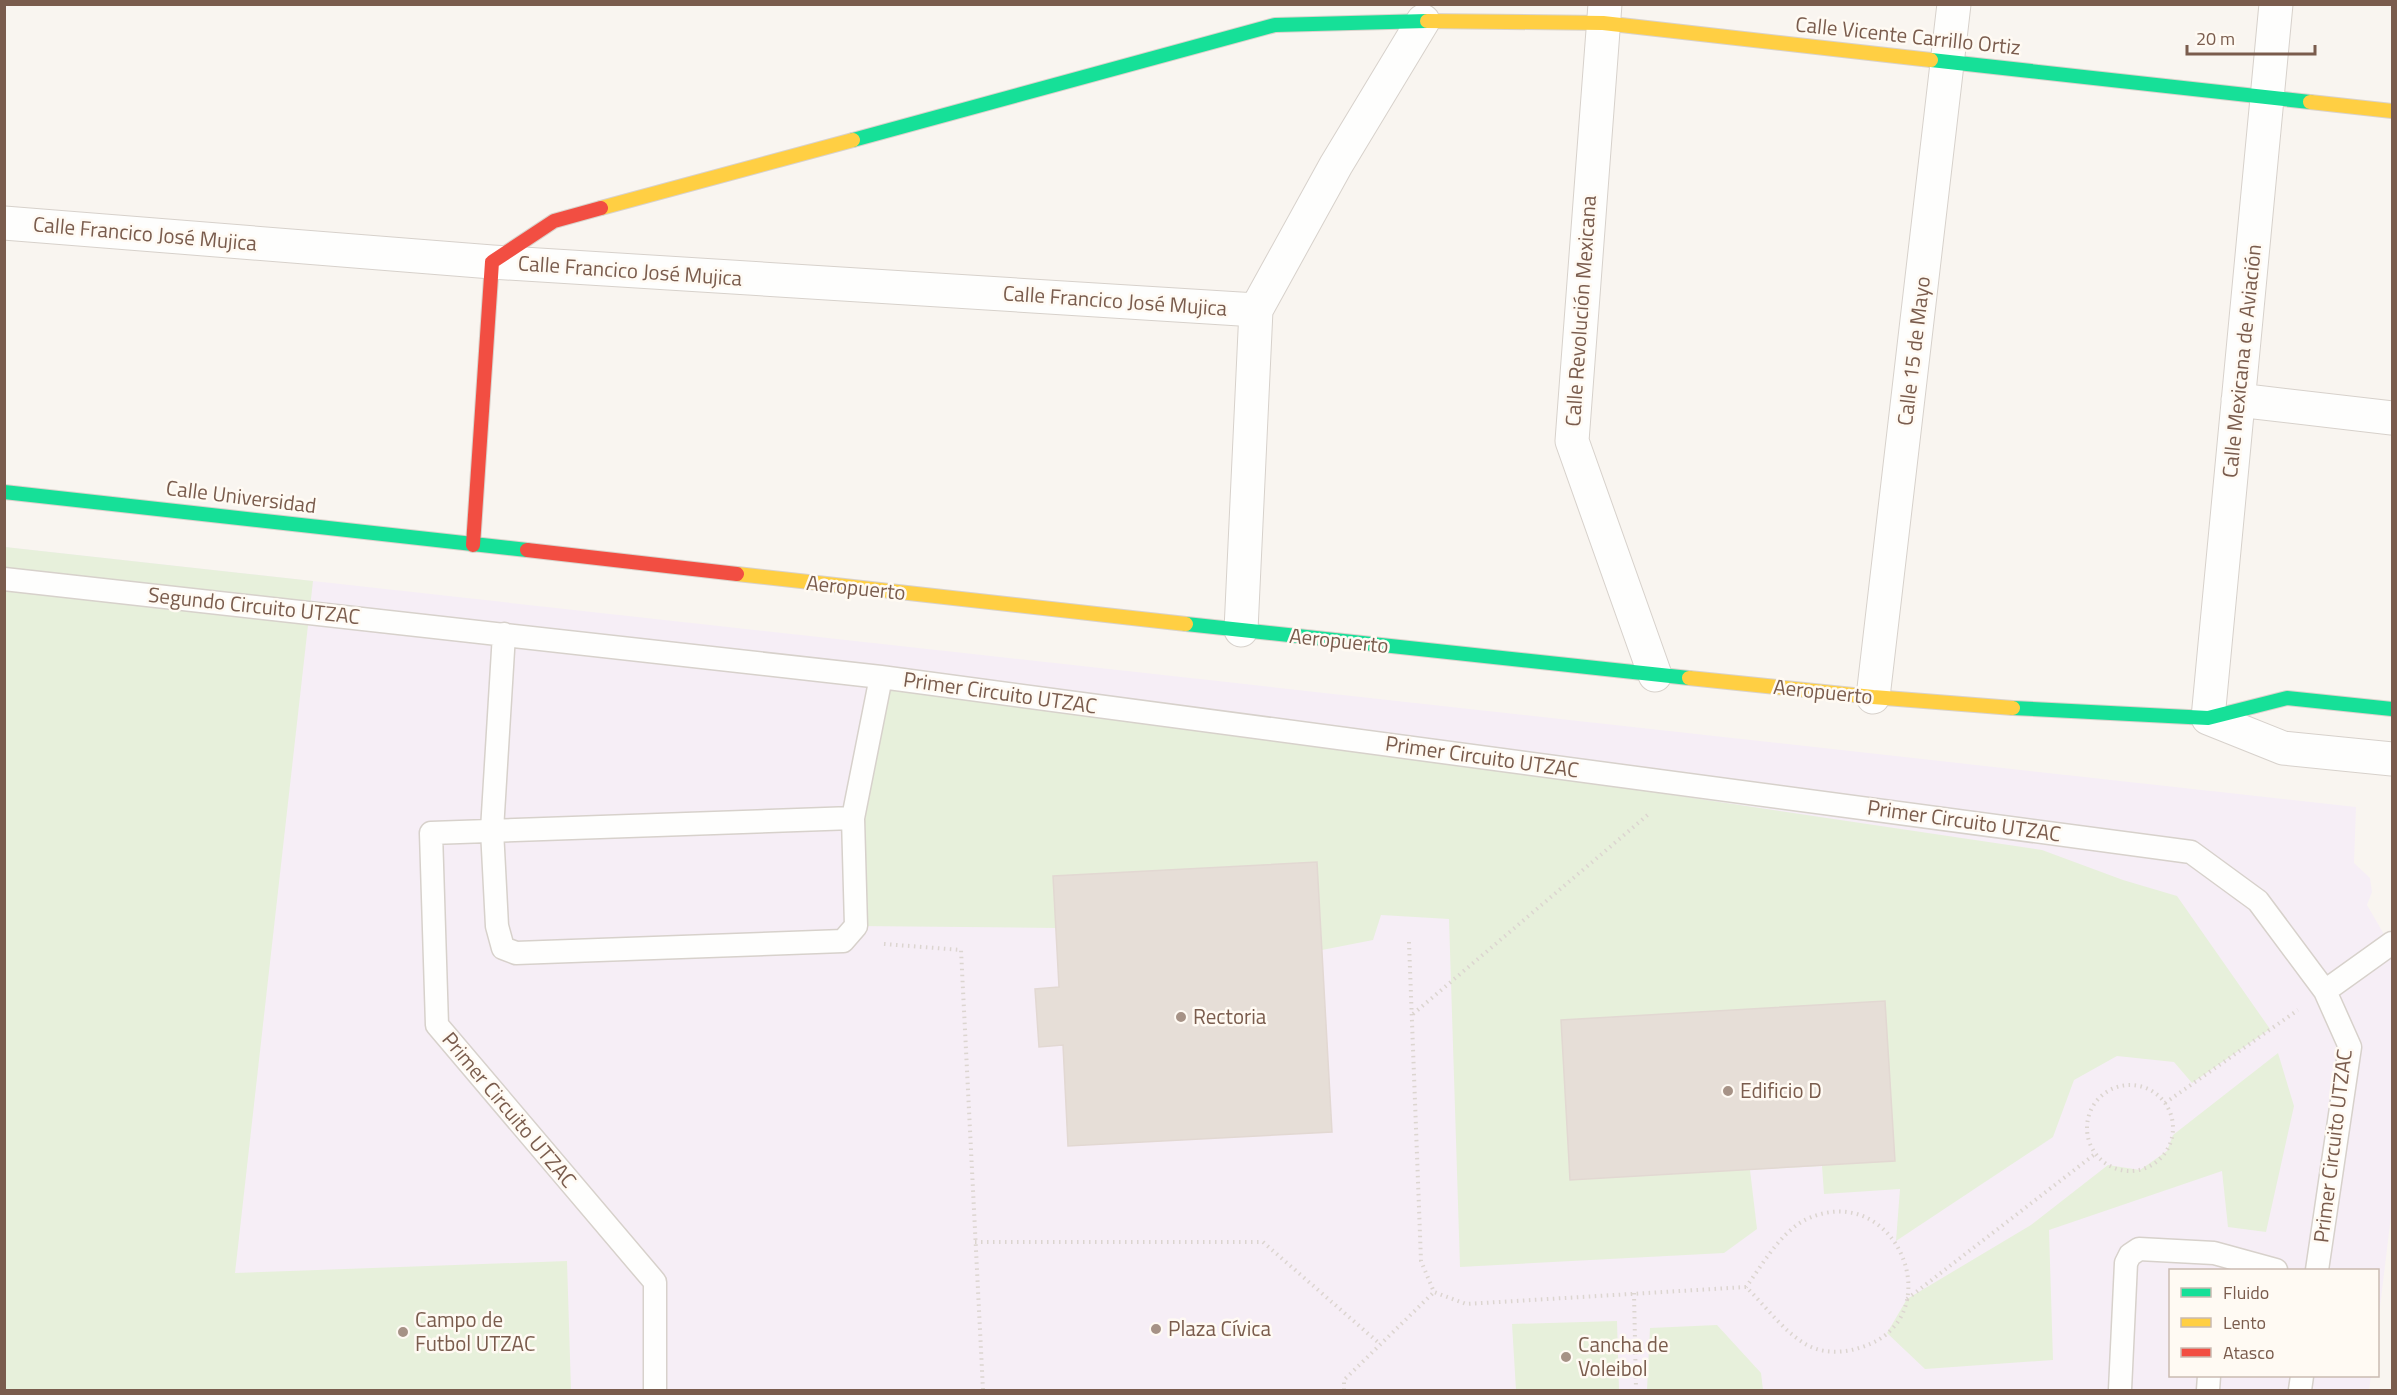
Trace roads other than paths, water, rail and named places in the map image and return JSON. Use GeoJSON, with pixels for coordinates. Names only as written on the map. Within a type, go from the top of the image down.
{"type":"FeatureCollection","features":[{"type":"Feature","properties":{"kind":"street","name":"Calle 15 de Mayo"},"geometry":{"type":"LineString","coordinates":[[1873,697],[1954,4]]}},
{"type":"Feature","properties":{"kind":"street","name":"Calle Mexicana de Aviación"},"geometry":{"type":"LineString","coordinates":[[2208,718],[2276,4]]}},
{"type":"Feature","properties":{"kind":"street","name":"Calle Vicente Carrillo Ortiz"},"geometry":{"type":"LineString","coordinates":[[492,262],[554,221],[1276,15],[1423,21],[1604,14],[1949,62],[2392,111]]}},
{"type":"Feature","properties":{"kind":"street","name":"Calle Revolución Mexicana"},"geometry":{"type":"LineString","coordinates":[[1604,14],[1572,441],[1655,675]]}},
{"type":"Feature","properties":{"kind":"street"},"geometry":{"type":"LineString","coordinates":[[1241,630],[1256,310],[1336,165],[1423,21]]}},
{"type":"Feature","properties":{"kind":"street","name":"Calle Francico José Mujica"},"geometry":{"type":"LineString","coordinates":[[4,223],[492,262],[1256,310]]}},
{"type":"Feature","properties":{"kind":"street"},"geometry":{"type":"LineString","coordinates":[[473,545],[492,262]]}},
{"type":"Feature","properties":{"kind":"street"},"geometry":{"type":"LineString","coordinates":[[2238,400],[2392,418]]}},
{"type":"Feature","properties":{"kind":"street","name":"Calle Universidad"},"geometry":{"type":"LineString","coordinates":[[4,492],[473,545]]}},
{"type":"Feature","properties":{"kind":"street","name":"Aeropuerto"},"geometry":{"type":"LineString","coordinates":[[473,545],[1873,697],[2043,710],[2208,718],[2288,698],[2392,709]]}},
{"type":"Feature","properties":{"kind":"street","name":"Aeropuerto"},"geometry":{"type":"LineString","coordinates":[[2208,718],[2283,748],[2392,759]]}},
{"type":"Feature","properties":{"kind":"lane","name":"Segundo Circuito UTZAC"},"geometry":{"type":"LineString","coordinates":[[4,579],[504,634]]}},
{"type":"Feature","properties":{"kind":"lane","name":"Primer Circuito UTZAC"},"geometry":{"type":"LineString","coordinates":[[504,634],[882,678],[2191,852],[2258,901],[2325,991],[2350,1047],[2317,1269]]}},
{"type":"Feature","properties":{"kind":"lane"},"geometry":{"type":"LineString","coordinates":[[504,634],[492,830],[497,926],[503,948],[516,953],[843,941],[856,926],[853,818],[882,678]]}},
{"type":"Feature","properties":{"kind":"lane"},"geometry":{"type":"LineString","coordinates":[[492,830],[853,818]]}},
{"type":"Feature","properties":{"kind":"lane","name":"Primer Circuito UTZAC"},"geometry":{"type":"LineString","coordinates":[[492,830],[430,833],[437,1025],[655,1282],[655,1390]]}},
{"type":"Feature","properties":{"kind":"lane"},"geometry":{"type":"LineString","coordinates":[[2325,991],[2392,942]]}},
{"type":"Feature","properties":{"kind":"lane"},"geometry":{"type":"LineString","coordinates":[[2120,1390],[2126,1263],[2130,1255],[2139,1249],[2268,1269]]}},
{"type":"Feature","properties":{"kind":"place","name":"Rectoria"},"geometry":{"type":"Point","coordinates":[1181,1017]}},
{"type":"Feature","properties":{"kind":"place","name":"Edificio D"},"geometry":{"type":"Point","coordinates":[1728,1091]}},
{"type":"Feature","properties":{"kind":"place","name":"Plaza Cívica"},"geometry":{"type":"Point","coordinates":[1156,1329]}},
{"type":"Feature","properties":{"kind":"place","name":"Campo de Futbol UTZAC"},"geometry":{"type":"Point","coordinates":[403,1332]}},
{"type":"Feature","properties":{"kind":"place","name":"Cancha de Voleibol"},"geometry":{"type":"Point","coordinates":[1566,1357]}}]}
